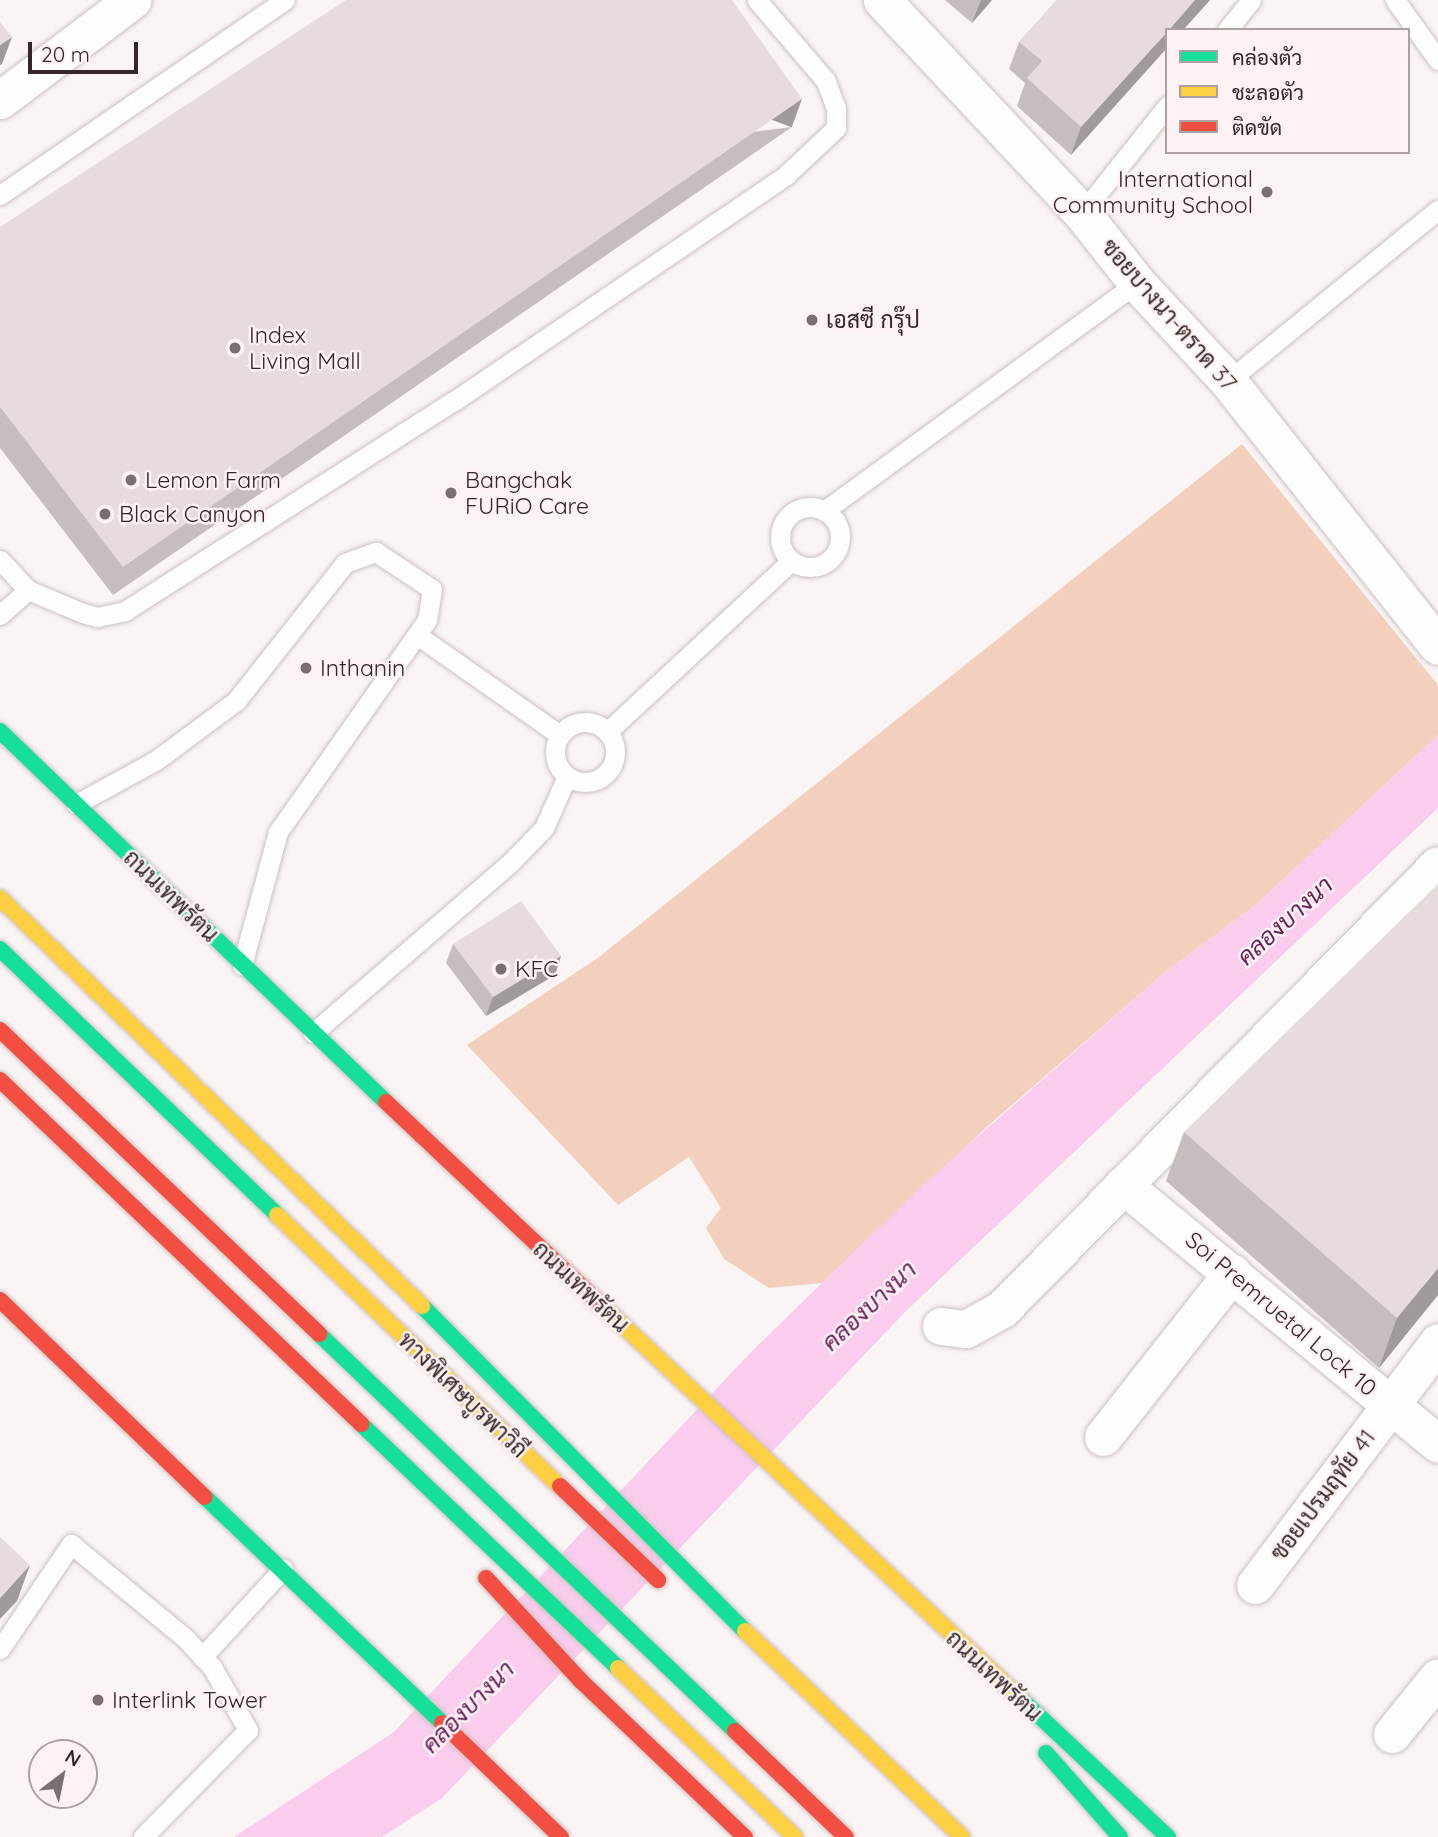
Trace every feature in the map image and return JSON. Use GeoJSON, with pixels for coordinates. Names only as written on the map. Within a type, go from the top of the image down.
{"type":"FeatureCollection","features":[{"type":"Feature","properties":{"kind":"main road","name":"ถนนเทพรัตน"},"geometry":{"type":"LineString","coordinates":[[0,731],[313,1033],[782,1478],[1168,1837]]}},
{"type":"Feature","properties":{"kind":"main road"},"geometry":{"type":"LineString","coordinates":[[0,898],[392,1275],[687,1576],[961,1837]]}},
{"type":"Feature","properties":{"kind":"main road","name":"ทางพิเศษบูรพาวิถี"},"geometry":{"type":"LineString","coordinates":[[0,949],[667,1590]]}},
{"type":"Feature","properties":{"kind":"main road"},"geometry":{"type":"LineString","coordinates":[[0,1030],[846,1837]]}},
{"type":"Feature","properties":{"kind":"main road"},"geometry":{"type":"LineString","coordinates":[[0,1080],[794,1837]]}},
{"type":"Feature","properties":{"kind":"main road"},"geometry":{"type":"LineString","coordinates":[[0,1300],[561,1837]]}},
{"type":"Feature","properties":{"kind":"main road"},"geometry":{"type":"LineString","coordinates":[[470,1560],[580,1680],[745,1837]]}},
{"type":"Feature","properties":{"kind":"main road"},"geometry":{"type":"LineString","coordinates":[[949,1635],[1018,1720]]}},
{"type":"Feature","properties":{"kind":"main road"},"geometry":{"type":"LineString","coordinates":[[1036,1742],[1120,1837]]}},
{"type":"Feature","properties":{"kind":"street"},"geometry":{"type":"LineString","coordinates":[[0,100],[132,0]]}},
{"type":"Feature","properties":{"kind":"street","name":"ซอยบางนา-ตราด 37"},"geometry":{"type":"LineString","coordinates":[[882,0],[1082,212],[1137,283],[1228,381],[1438,646]]}},
{"type":"Feature","properties":{"kind":"street"},"geometry":{"type":"LineString","coordinates":[[941,1326],[966,1329],[1002,1309],[1438,865]]}},
{"type":"Feature","properties":{"kind":"street","name":"Soi Premruetal Lock 10"},"geometry":{"type":"LineString","coordinates":[[1123,1185],[1438,1444]]}},
{"type":"Feature","properties":{"kind":"street"},"geometry":{"type":"LineString","coordinates":[[1102,1437],[1232,1273]]}},
{"type":"Feature","properties":{"kind":"street","name":"ซอยเปรมฤทัย 41"},"geometry":{"type":"LineString","coordinates":[[1255,1585],[1438,1342]]}},
{"type":"Feature","properties":{"kind":"street"},"geometry":{"type":"LineString","coordinates":[[1392,1734],[1438,1677]]}},
{"type":"Feature","properties":{"kind":"lane"},"geometry":{"type":"LineString","coordinates":[[0,195],[285,0]]}},
{"type":"Feature","properties":{"kind":"lane"},"geometry":{"type":"LineString","coordinates":[[0,560],[28,590],[97,617],[125,611],[454,401],[786,174],[836,128],[834,97],[825,80],[757,0]]}},
{"type":"Feature","properties":{"kind":"lane"},"geometry":{"type":"LineString","coordinates":[[1229,28],[1251,0]]}},
{"type":"Feature","properties":{"kind":"lane"},"geometry":{"type":"LineString","coordinates":[[1395,0],[1438,60]]}},
{"type":"Feature","properties":{"kind":"lane"},"geometry":{"type":"LineString","coordinates":[[1082,212],[1165,108]]}},
{"type":"Feature","properties":{"kind":"lane"},"geometry":{"type":"LineString","coordinates":[[1228,381],[1438,211]]}},
{"type":"Feature","properties":{"kind":"lane"},"geometry":{"type":"LineString","coordinates":[[824,511],[839,535],[835,553],[810,567],[791,561],[780,535],[788,517],[805,508],[824,511],[1137,283]]}},
{"type":"Feature","properties":{"kind":"lane"},"geometry":{"type":"LineString","coordinates":[[76,804],[155,761],[236,701],[345,563],[376,552],[432,589],[428,620],[278,832],[242,965]]}},
{"type":"Feature","properties":{"kind":"lane"},"geometry":{"type":"LineString","coordinates":[[607,732],[791,561]]}},
{"type":"Feature","properties":{"kind":"lane"},"geometry":{"type":"LineString","coordinates":[[0,615],[28,590]]}},
{"type":"Feature","properties":{"kind":"lane"},"geometry":{"type":"LineString","coordinates":[[417,635],[560,736]]}},
{"type":"Feature","properties":{"kind":"lane"},"geometry":{"type":"LineString","coordinates":[[580,723],[607,732],[612,740],[614,759],[603,775],[586,782],[567,776],[556,759],[560,736],[580,723]]}},
{"type":"Feature","properties":{"kind":"lane"},"geometry":{"type":"LineString","coordinates":[[313,1033],[511,862],[544,828],[567,776]]}},
{"type":"Feature","properties":{"kind":"lane"},"geometry":{"type":"LineString","coordinates":[[0,1649],[71,1544],[202,1657],[248,1730],[143,1837]]}},
{"type":"Feature","properties":{"kind":"lane"},"geometry":{"type":"LineString","coordinates":[[202,1657],[283,1569]]}},
{"type":"Feature","properties":{"kind":"shaded area"},"geometry":{"type":"Polygon","coordinates":[[[1242,444],[1438,685],[1438,735],[1258,903],[1163,974],[989,1125],[822,1283],[769,1288],[724,1259],[706,1228],[721,1208],[689,1157],[618,1205],[467,1045],[599,957],[1242,444]]]}},
{"type":"Feature","properties":{"kind":"water","name":"คลองบางนา"},"geometry":{"type":"Polygon","coordinates":[[[1438,735],[1438,808],[905,1312],[442,1798],[382,1837],[234,1837],[394,1732],[751,1352],[927,1181],[1163,974],[1258,903],[1438,735]]]}},
{"type":"Feature","properties":{"kind":"building","name":"Index Living Mall"},"geometry":{"type":"Polygon","coordinates":[[[346,0],[732,0],[802,99],[123,567],[0,407],[0,227],[346,0]]]}},
{"type":"Feature","properties":{"kind":"building"},"geometry":{"type":"Polygon","coordinates":[[[1057,0],[1195,0],[1171,28],[1165,28],[1165,34],[1081,127],[1027,78],[1042,61],[1019,42],[1057,0]]]}},
{"type":"Feature","properties":{"kind":"building"},"geometry":{"type":"Polygon","coordinates":[[[0,22],[12,37],[0,45],[0,22]]]}},
{"type":"Feature","properties":{"kind":"building"},"geometry":{"type":"Polygon","coordinates":[[[1438,884],[1438,1268],[1397,1318],[1184,1132],[1438,884]]]}},
{"type":"Feature","properties":{"kind":"building","name":"KFC"},"geometry":{"type":"Polygon","coordinates":[[[521,901],[561,956],[493,997],[453,944],[521,901]]]}},
{"type":"Feature","properties":{"kind":"building"},"geometry":{"type":"Polygon","coordinates":[[[0,1537],[30,1565],[0,1598],[0,1537]]]}},
{"type":"Feature","properties":{"kind":"traffic: fast"},"geometry":{"type":"LineString","coordinates":[[0,731],[386,1102]]}},
{"type":"Feature","properties":{"kind":"traffic: fast"},"geometry":{"type":"LineString","coordinates":[[0,949],[277,1215]]}},
{"type":"Feature","properties":{"kind":"traffic: fast"},"geometry":{"type":"LineString","coordinates":[[422,1306],[745,1631]]}},
{"type":"Feature","properties":{"kind":"traffic: fast"},"geometry":{"type":"LineString","coordinates":[[319,1334],[735,1731]]}},
{"type":"Feature","properties":{"kind":"traffic: fast"},"geometry":{"type":"LineString","coordinates":[[361,1424],[618,1668]]}},
{"type":"Feature","properties":{"kind":"traffic: fast"},"geometry":{"type":"LineString","coordinates":[[205,1497],[442,1723]]}},
{"type":"Feature","properties":{"kind":"traffic: fast"},"geometry":{"type":"LineString","coordinates":[[1020,1698],[1168,1837]]}},
{"type":"Feature","properties":{"kind":"traffic: fast"},"geometry":{"type":"LineString","coordinates":[[1046,1753],[1120,1837]]}},
{"type":"Feature","properties":{"kind":"traffic: slow"},"geometry":{"type":"LineString","coordinates":[[0,898],[422,1306]]}},
{"type":"Feature","properties":{"kind":"traffic: slow"},"geometry":{"type":"LineString","coordinates":[[277,1215],[560,1486]]}},
{"type":"Feature","properties":{"kind":"traffic: slow"},"geometry":{"type":"LineString","coordinates":[[597,1301],[1020,1698]]}},
{"type":"Feature","properties":{"kind":"traffic: slow"},"geometry":{"type":"LineString","coordinates":[[745,1631],[962,1837]]}},
{"type":"Feature","properties":{"kind":"traffic: slow"},"geometry":{"type":"LineString","coordinates":[[618,1668],[795,1837]]}},
{"type":"Feature","properties":{"kind":"traffic: jam"},"geometry":{"type":"LineString","coordinates":[[0,1030],[319,1334]]}},
{"type":"Feature","properties":{"kind":"traffic: jam"},"geometry":{"type":"LineString","coordinates":[[0,1080],[361,1424]]}},
{"type":"Feature","properties":{"kind":"traffic: jam"},"geometry":{"type":"LineString","coordinates":[[386,1102],[597,1301]]}},
{"type":"Feature","properties":{"kind":"traffic: jam"},"geometry":{"type":"LineString","coordinates":[[0,1300],[205,1497]]}},
{"type":"Feature","properties":{"kind":"traffic: jam"},"geometry":{"type":"LineString","coordinates":[[560,1486],[658,1580]]}},
{"type":"Feature","properties":{"kind":"traffic: jam"},"geometry":{"type":"LineString","coordinates":[[486,1578],[580,1680],[745,1837]]}},
{"type":"Feature","properties":{"kind":"traffic: jam"},"geometry":{"type":"LineString","coordinates":[[442,1723],[561,1837]]}},
{"type":"Feature","properties":{"kind":"traffic: jam"},"geometry":{"type":"LineString","coordinates":[[735,1731],[846,1837]]}},
{"type":"Feature","properties":{"kind":"place","name":"International Community School"},"geometry":{"type":"Point","coordinates":[1267,192]}},
{"type":"Feature","properties":{"kind":"place","name":"เอสซี กรุ๊ป"},"geometry":{"type":"Point","coordinates":[812,320]}},
{"type":"Feature","properties":{"kind":"place","name":"Index Living Mall"},"geometry":{"type":"Point","coordinates":[235,348]}},
{"type":"Feature","properties":{"kind":"place","name":"Lemon Farm"},"geometry":{"type":"Point","coordinates":[131,480]}},
{"type":"Feature","properties":{"kind":"place","name":"Bangchak FURiO Care"},"geometry":{"type":"Point","coordinates":[451,493]}},
{"type":"Feature","properties":{"kind":"place","name":"Black Canyon"},"geometry":{"type":"Point","coordinates":[105,514]}},
{"type":"Feature","properties":{"kind":"place","name":"Inthanin"},"geometry":{"type":"Point","coordinates":[306,668]}},
{"type":"Feature","properties":{"kind":"place","name":"KFC"},"geometry":{"type":"Point","coordinates":[501,969]}},
{"type":"Feature","properties":{"kind":"place","name":"Interlink Tower"},"geometry":{"type":"Point","coordinates":[98,1700]}}]}
